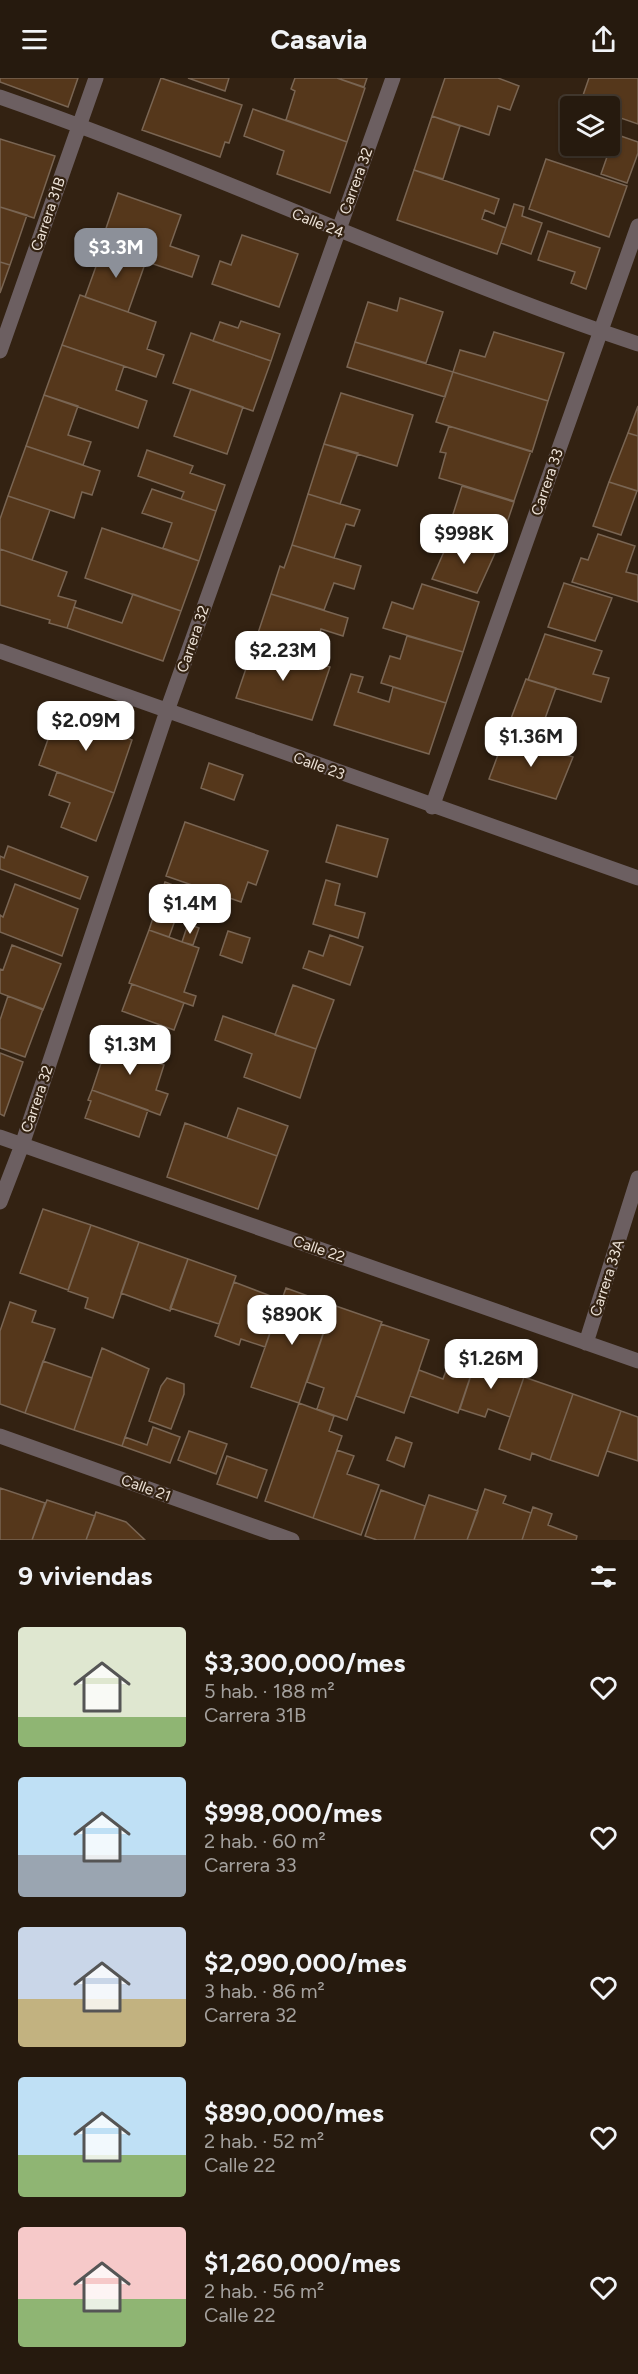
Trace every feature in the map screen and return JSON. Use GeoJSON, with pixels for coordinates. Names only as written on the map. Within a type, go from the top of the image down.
{"type":"FeatureCollection","features":[{"type":"Feature","properties":{"kind":"street","name":"Carrera 31B"},"geometry":{"type":"LineString","coordinates":[[0,351],[96,78]]}},
{"type":"Feature","properties":{"kind":"street","name":"Carrera 32"},"geometry":{"type":"LineString","coordinates":[[0,1202],[22,1144],[167,711],[393,78]]}},
{"type":"Feature","properties":{"kind":"street","name":"Calle 24"},"geometry":{"type":"LineString","coordinates":[[0,98],[79,125],[337,231],[638,344]]}},
{"type":"Feature","properties":{"kind":"street","name":"Carrera 33"},"geometry":{"type":"LineString","coordinates":[[432,807],[638,226]]}},
{"type":"Feature","properties":{"kind":"street","name":"Calle 23"},"geometry":{"type":"LineString","coordinates":[[0,651],[432,807],[638,878]]}},
{"type":"Feature","properties":{"kind":"street","name":"Calle 22"},"geometry":{"type":"LineString","coordinates":[[0,1137],[638,1361]]}},
{"type":"Feature","properties":{"kind":"street","name":"Carrera 33A"},"geometry":{"type":"LineString","coordinates":[[586,1343],[638,1178]]}},
{"type":"Feature","properties":{"kind":"street","name":"Calle 21"},"geometry":{"type":"LineString","coordinates":[[0,1436],[292,1540]]}},
{"type":"Feature","properties":{"kind":"building"},"geometry":{"type":"Polygon","coordinates":[[[0,78],[78,78],[68,107],[0,82],[0,78]]]}},
{"type":"Feature","properties":{"kind":"building"},"geometry":{"type":"Polygon","coordinates":[[[161,78],[242,105],[229,143],[225,142],[220,157],[142,130],[161,78]]]}},
{"type":"Feature","properties":{"kind":"building"},"geometry":{"type":"Polygon","coordinates":[[[188,78],[229,78],[225,91],[188,78]]]}},
{"type":"Feature","properties":{"kind":"building"},"geometry":{"type":"Polygon","coordinates":[[[295,78],[337,78],[365,88],[347,142],[286,120],[295,91],[291,89],[295,78]]]}},
{"type":"Feature","properties":{"kind":"building"},"geometry":{"type":"Polygon","coordinates":[[[337,78],[367,78],[364,87],[337,78]]]}},
{"type":"Feature","properties":{"kind":"building"},"geometry":{"type":"Polygon","coordinates":[[[445,78],[498,78],[519,86],[510,110],[498,106],[489,135],[432,116],[445,78]]]}},
{"type":"Feature","properties":{"kind":"building"},"geometry":{"type":"Polygon","coordinates":[[[589,78],[638,78],[638,124],[620,118],[620,96],[583,96],[589,78]]]}},
{"type":"Feature","properties":{"kind":"building"},"geometry":{"type":"Polygon","coordinates":[[[253,109],[347,142],[330,193],[277,174],[284,151],[244,136],[253,109]]]}},
{"type":"Feature","properties":{"kind":"building"},"geometry":{"type":"Polygon","coordinates":[[[432,116],[460,126],[443,179],[414,170],[432,116]]]}},
{"type":"Feature","properties":{"kind":"building"},"geometry":{"type":"Polygon","coordinates":[[[620,136],[638,142],[638,153],[627,183],[601,174],[607,156],[620,156],[620,136]]]}},
{"type":"Feature","properties":{"kind":"building"},"geometry":{"type":"Polygon","coordinates":[[[0,139],[55,156],[34,218],[0,207],[0,139]]]}},
{"type":"Feature","properties":{"kind":"building"},"geometry":{"type":"Polygon","coordinates":[[[546,159],[627,186],[609,237],[529,209],[546,159]]]}},
{"type":"Feature","properties":{"kind":"building"},"geometry":{"type":"Polygon","coordinates":[[[414,170],[499,199],[494,214],[485,210],[482,219],[506,228],[497,254],[397,220],[414,170]]]}},
{"type":"Feature","properties":{"kind":"building"},"geometry":{"type":"Polygon","coordinates":[[[118,193],[181,215],[170,246],[199,256],[192,277],[100,246],[118,193]]]}},
{"type":"Feature","properties":{"kind":"building"},"geometry":{"type":"Polygon","coordinates":[[[514,204],[524,207],[522,216],[542,223],[531,254],[501,243],[514,204]]]}},
{"type":"Feature","properties":{"kind":"building"},"geometry":{"type":"Polygon","coordinates":[[[0,207],[27,215],[10,265],[0,262],[0,207]]]}},
{"type":"Feature","properties":{"kind":"building"},"geometry":{"type":"Polygon","coordinates":[[[548,231],[600,248],[586,289],[571,283],[575,272],[538,260],[548,231]]]}},
{"type":"Feature","properties":{"kind":"building"},"geometry":{"type":"Polygon","coordinates":[[[242,235],[298,254],[279,307],[212,284],[220,261],[231,265],[242,235]]]}},
{"type":"Feature","properties":{"kind":"building"},"geometry":{"type":"Polygon","coordinates":[[[103,247],[146,261],[128,312],[85,297],[103,247]]]}},
{"type":"Feature","properties":{"kind":"building"},"geometry":{"type":"Polygon","coordinates":[[[0,262],[10,265],[0,293],[0,262]]]}},
{"type":"Feature","properties":{"kind":"building"},"geometry":{"type":"Polygon","coordinates":[[[80,295],[156,322],[147,349],[164,355],[156,377],[62,345],[80,295]]]}},
{"type":"Feature","properties":{"kind":"building"},"geometry":{"type":"Polygon","coordinates":[[[400,298],[443,312],[426,363],[355,342],[368,302],[397,311],[400,298]]]}},
{"type":"Feature","properties":{"kind":"building"},"geometry":{"type":"Polygon","coordinates":[[[241,321],[280,334],[271,361],[213,341],[220,322],[238,328],[241,321]]]}},
{"type":"Feature","properties":{"kind":"building"},"geometry":{"type":"Polygon","coordinates":[[[494,332],[564,353],[548,401],[453,372],[460,350],[485,357],[494,332]]]}},
{"type":"Feature","properties":{"kind":"building"},"geometry":{"type":"Polygon","coordinates":[[[191,333],[271,361],[253,411],[173,383],[191,333]]]}},
{"type":"Feature","properties":{"kind":"building"},"geometry":{"type":"Polygon","coordinates":[[[355,342],[453,372],[445,397],[347,367],[355,342]]]}},
{"type":"Feature","properties":{"kind":"building"},"geometry":{"type":"Polygon","coordinates":[[[62,345],[124,366],[116,390],[147,401],[138,428],[44,395],[62,345]]]}},
{"type":"Feature","properties":{"kind":"building"},"geometry":{"type":"Polygon","coordinates":[[[453,372],[548,401],[532,452],[436,422],[453,372]]]}},
{"type":"Feature","properties":{"kind":"building"},"geometry":{"type":"Polygon","coordinates":[[[191,389],[243,407],[227,454],[174,436],[191,389]]]}},
{"type":"Feature","properties":{"kind":"building"},"geometry":{"type":"Polygon","coordinates":[[[341,393],[413,415],[397,466],[324,444],[341,393]]]}},
{"type":"Feature","properties":{"kind":"building"},"geometry":{"type":"Polygon","coordinates":[[[44,395],[78,406],[68,435],[91,442],[83,465],[26,446],[44,395]]]}},
{"type":"Feature","properties":{"kind":"building"},"geometry":{"type":"Polygon","coordinates":[[[638,406],[638,436],[628,433],[638,406]]]}},
{"type":"Feature","properties":{"kind":"building"},"geometry":{"type":"Polygon","coordinates":[[[449,426],[531,451],[514,501],[439,478],[446,453],[440,452],[449,426]]]}},
{"type":"Feature","properties":{"kind":"building"},"geometry":{"type":"Polygon","coordinates":[[[628,433],[638,436],[638,491],[609,482],[628,433]]]}},
{"type":"Feature","properties":{"kind":"building"},"geometry":{"type":"Polygon","coordinates":[[[324,444],[358,453],[340,504],[308,494],[324,444]]]}},
{"type":"Feature","properties":{"kind":"building"},"geometry":{"type":"Polygon","coordinates":[[[26,446],[100,471],[92,495],[82,492],[74,518],[8,496],[26,446]]]}},
{"type":"Feature","properties":{"kind":"building"},"geometry":{"type":"Polygon","coordinates":[[[147,450],[193,466],[190,473],[225,485],[216,511],[181,499],[184,492],[138,476],[147,450]]]}},
{"type":"Feature","properties":{"kind":"building"},"geometry":{"type":"Polygon","coordinates":[[[609,482],[637,491],[621,535],[593,526],[609,482]]]}},
{"type":"Feature","properties":{"kind":"building"},"geometry":{"type":"Polygon","coordinates":[[[462,486],[514,502],[497,552],[446,536],[462,486]]]}},
{"type":"Feature","properties":{"kind":"building"},"geometry":{"type":"Polygon","coordinates":[[[152,489],[216,511],[199,561],[163,548],[172,523],[142,513],[152,489]]]}},
{"type":"Feature","properties":{"kind":"building"},"geometry":{"type":"Polygon","coordinates":[[[308,494],[360,510],[354,526],[346,524],[334,558],[292,545],[308,494]]]}},
{"type":"Feature","properties":{"kind":"building"},"geometry":{"type":"Polygon","coordinates":[[[8,496],[50,510],[32,560],[0,549],[0,519],[8,496]]]}},
{"type":"Feature","properties":{"kind":"building"},"geometry":{"type":"Polygon","coordinates":[[[102,528],[199,561],[181,611],[85,578],[102,528]]]}},
{"type":"Feature","properties":{"kind":"building"},"geometry":{"type":"Polygon","coordinates":[[[598,534],[635,546],[626,572],[638,575],[638,602],[572,582],[581,558],[588,560],[598,534]]]}},
{"type":"Feature","properties":{"kind":"building"},"geometry":{"type":"Polygon","coordinates":[[[450,538],[496,551],[477,593],[432,579],[450,538]]]}},
{"type":"Feature","properties":{"kind":"building"},"geometry":{"type":"Polygon","coordinates":[[[292,545],[361,566],[354,589],[334,583],[324,610],[271,594],[280,566],[284,568],[292,545]]]}},
{"type":"Feature","properties":{"kind":"building"},"geometry":{"type":"Polygon","coordinates":[[[0,549],[67,572],[58,596],[76,601],[67,628],[49,623],[50,620],[0,605],[0,549]]]}},
{"type":"Feature","properties":{"kind":"building"},"geometry":{"type":"Polygon","coordinates":[[[564,583],[612,598],[595,641],[548,627],[564,583]]]}},
{"type":"Feature","properties":{"kind":"building"},"geometry":{"type":"Polygon","coordinates":[[[422,584],[479,602],[463,652],[383,628],[392,602],[413,609],[422,584]]]}},
{"type":"Feature","properties":{"kind":"building"},"geometry":{"type":"Polygon","coordinates":[[[133,594],[181,611],[163,661],[67,628],[74,607],[122,623],[133,594]]]}},
{"type":"Feature","properties":{"kind":"building"},"geometry":{"type":"Polygon","coordinates":[[[271,594],[348,618],[343,636],[321,629],[310,662],[254,645],[271,594]]]}},
{"type":"Feature","properties":{"kind":"building"},"geometry":{"type":"Polygon","coordinates":[[[545,634],[602,651],[593,674],[609,678],[601,702],[528,680],[545,634]]]}},
{"type":"Feature","properties":{"kind":"building"},"geometry":{"type":"Polygon","coordinates":[[[407,636],[463,652],[446,703],[381,683],[390,656],[400,659],[407,636]]]}},
{"type":"Feature","properties":{"kind":"building"},"geometry":{"type":"Polygon","coordinates":[[[254,645],[330,667],[312,720],[236,698],[254,645]]]}},
{"type":"Feature","properties":{"kind":"building"},"geometry":{"type":"Polygon","coordinates":[[[351,674],[363,677],[358,692],[389,702],[393,687],[446,703],[429,754],[334,725],[351,674]]]}},
{"type":"Feature","properties":{"kind":"building"},"geometry":{"type":"Polygon","coordinates":[[[526,679],[556,688],[538,738],[507,729],[526,679]]]}},
{"type":"Feature","properties":{"kind":"building"},"geometry":{"type":"Polygon","coordinates":[[[58,711],[132,740],[114,793],[39,765],[58,711]]]}},
{"type":"Feature","properties":{"kind":"building"},"geometry":{"type":"Polygon","coordinates":[[[505,736],[573,757],[556,799],[489,779],[505,736]]]}},
{"type":"Feature","properties":{"kind":"building"},"geometry":{"type":"Polygon","coordinates":[[[209,763],[243,775],[234,800],[201,788],[209,763]]]}},
{"type":"Feature","properties":{"kind":"building"},"geometry":{"type":"Polygon","coordinates":[[[57,772],[114,793],[96,841],[61,827],[70,803],[49,795],[57,772]]]}},
{"type":"Feature","properties":{"kind":"building"},"geometry":{"type":"Polygon","coordinates":[[[185,822],[268,851],[256,885],[248,882],[241,902],[166,876],[185,822]]]}},
{"type":"Feature","properties":{"kind":"building"},"geometry":{"type":"Polygon","coordinates":[[[337,825],[388,839],[377,877],[326,862],[337,825]]]}},
{"type":"Feature","properties":{"kind":"building"},"geometry":{"type":"Polygon","coordinates":[[[8,846],[88,877],[80,899],[0,869],[0,856],[4,858],[8,846]]]}},
{"type":"Feature","properties":{"kind":"building"},"geometry":{"type":"Polygon","coordinates":[[[326,880],[340,884],[335,905],[365,913],[358,938],[313,924],[326,880]]]}},
{"type":"Feature","properties":{"kind":"building"},"geometry":{"type":"Polygon","coordinates":[[[165,882],[178,887],[170,909],[178,912],[169,937],[149,930],[165,882]]]}},
{"type":"Feature","properties":{"kind":"building"},"geometry":{"type":"Polygon","coordinates":[[[15,884],[78,909],[62,956],[0,932],[0,915],[3,917],[15,884]]]}},
{"type":"Feature","properties":{"kind":"building"},"geometry":{"type":"Polygon","coordinates":[[[188,924],[199,928],[193,945],[182,942],[188,924]]]}},
{"type":"Feature","properties":{"kind":"building"},"geometry":{"type":"Polygon","coordinates":[[[149,930],[199,948],[184,992],[196,996],[193,1006],[129,983],[149,930]]]}},
{"type":"Feature","properties":{"kind":"building"},"geometry":{"type":"Polygon","coordinates":[[[228,931],[250,938],[242,963],[220,955],[228,931]]]}},
{"type":"Feature","properties":{"kind":"building"},"geometry":{"type":"Polygon","coordinates":[[[330,935],[363,947],[350,985],[303,968],[309,951],[323,956],[330,935]]]}},
{"type":"Feature","properties":{"kind":"building"},"geometry":{"type":"Polygon","coordinates":[[[12,945],[61,964],[43,1010],[0,993],[0,969],[3,970],[12,945]]]}},
{"type":"Feature","properties":{"kind":"building"},"geometry":{"type":"Polygon","coordinates":[[[132,984],[184,1003],[174,1030],[122,1011],[132,984]]]}},
{"type":"Feature","properties":{"kind":"building"},"geometry":{"type":"Polygon","coordinates":[[[293,985],[334,1000],[316,1049],[275,1035],[293,985]]]}},
{"type":"Feature","properties":{"kind":"building"},"geometry":{"type":"Polygon","coordinates":[[[8,996],[43,1009],[25,1057],[0,1048],[0,1020],[8,996]]]}},
{"type":"Feature","properties":{"kind":"building"},"geometry":{"type":"Polygon","coordinates":[[[223,1016],[316,1049],[300,1098],[244,1077],[252,1054],[215,1040],[223,1016]]]}},
{"type":"Feature","properties":{"kind":"building"},"geometry":{"type":"Polygon","coordinates":[[[110,1036],[150,1051],[147,1059],[164,1065],[156,1090],[168,1094],[160,1115],[92,1090],[110,1036]]]}},
{"type":"Feature","properties":{"kind":"building"},"geometry":{"type":"Polygon","coordinates":[[[0,1053],[23,1062],[4,1116],[0,1114],[0,1053]]]}},
{"type":"Feature","properties":{"kind":"building"},"geometry":{"type":"Polygon","coordinates":[[[92,1090],[148,1110],[139,1137],[85,1118],[92,1090]]]}},
{"type":"Feature","properties":{"kind":"building"},"geometry":{"type":"Polygon","coordinates":[[[238,1108],[288,1126],[277,1156],[227,1138],[238,1108]]]}},
{"type":"Feature","properties":{"kind":"building"},"geometry":{"type":"Polygon","coordinates":[[[185,1123],[277,1156],[258,1209],[167,1177],[185,1123]]]}},
{"type":"Feature","properties":{"kind":"building"},"geometry":{"type":"Polygon","coordinates":[[[43,1209],[91,1225],[68,1290],[20,1273],[43,1209]]]}},
{"type":"Feature","properties":{"kind":"building"},"geometry":{"type":"Polygon","coordinates":[[[91,1225],[139,1242],[113,1318],[85,1308],[88,1298],[68,1291],[91,1225]]]}},
{"type":"Feature","properties":{"kind":"building"},"geometry":{"type":"Polygon","coordinates":[[[139,1242],[188,1259],[170,1311],[121,1293],[139,1242]]]}},
{"type":"Feature","properties":{"kind":"building"},"geometry":{"type":"Polygon","coordinates":[[[188,1259],[236,1276],[219,1324],[170,1308],[188,1259]]]}},
{"type":"Feature","properties":{"kind":"building"},"geometry":{"type":"Polygon","coordinates":[[[234,1282],[281,1300],[265,1347],[241,1339],[239,1345],[215,1336],[234,1282]]]}},
{"type":"Feature","properties":{"kind":"building"},"geometry":{"type":"Polygon","coordinates":[[[286,1288],[333,1305],[299,1403],[251,1387],[286,1288]]]}},
{"type":"Feature","properties":{"kind":"building"},"geometry":{"type":"Polygon","coordinates":[[[10,1302],[36,1311],[32,1322],[55,1329],[25,1413],[0,1404],[0,1331],[10,1302]]]}},
{"type":"Feature","properties":{"kind":"building"},"geometry":{"type":"Polygon","coordinates":[[[333,1305],[382,1322],[347,1420],[317,1409],[324,1388],[307,1382],[333,1305]]]}},
{"type":"Feature","properties":{"kind":"building"},"geometry":{"type":"Polygon","coordinates":[[[381,1324],[429,1340],[404,1413],[356,1396],[381,1324]]]}},
{"type":"Feature","properties":{"kind":"building"},"geometry":{"type":"Polygon","coordinates":[[[102,1348],[149,1369],[122,1446],[74,1430],[102,1348]]]}},
{"type":"Feature","properties":{"kind":"building"},"geometry":{"type":"Polygon","coordinates":[[[453,1352],[476,1360],[458,1413],[410,1396],[419,1370],[443,1379],[453,1352]]]}},
{"type":"Feature","properties":{"kind":"building"},"geometry":{"type":"Polygon","coordinates":[[[476,1360],[524,1377],[510,1417],[488,1409],[485,1417],[460,1409],[476,1360]]]}},
{"type":"Feature","properties":{"kind":"building"},"geometry":{"type":"Polygon","coordinates":[[[43,1361],[92,1378],[74,1430],[25,1413],[43,1361]]]}},
{"type":"Feature","properties":{"kind":"building"},"geometry":{"type":"Polygon","coordinates":[[[524,1377],[573,1394],[550,1460],[532,1453],[530,1460],[499,1449],[524,1377]]]}},
{"type":"Feature","properties":{"kind":"building"},"geometry":{"type":"Polygon","coordinates":[[[167,1378],[184,1384],[184,1394],[171,1429],[149,1421],[161,1386],[167,1378]]]}},
{"type":"Feature","properties":{"kind":"building"},"geometry":{"type":"Polygon","coordinates":[[[573,1394],[621,1411],[598,1476],[550,1460],[573,1394]]]}},
{"type":"Feature","properties":{"kind":"building"},"geometry":{"type":"Polygon","coordinates":[[[299,1403],[334,1416],[329,1431],[342,1436],[313,1518],[265,1501],[299,1403]]]}},
{"type":"Feature","properties":{"kind":"building"},"geometry":{"type":"Polygon","coordinates":[[[621,1411],[638,1417],[638,1461],[607,1451],[621,1411]]]}},
{"type":"Feature","properties":{"kind":"building"},"geometry":{"type":"Polygon","coordinates":[[[153,1427],[180,1437],[170,1463],[122,1446],[125,1437],[147,1445],[153,1427]]]}},
{"type":"Feature","properties":{"kind":"building"},"geometry":{"type":"Polygon","coordinates":[[[189,1431],[227,1444],[216,1474],[178,1460],[189,1431]]]}},
{"type":"Feature","properties":{"kind":"building"},"geometry":{"type":"Polygon","coordinates":[[[396,1437],[412,1443],[404,1467],[387,1460],[396,1437]]]}},
{"type":"Feature","properties":{"kind":"building"},"geometry":{"type":"Polygon","coordinates":[[[337,1450],[354,1456],[347,1474],[379,1485],[361,1535],[313,1518],[337,1450]]]}},
{"type":"Feature","properties":{"kind":"building"},"geometry":{"type":"Polygon","coordinates":[[[227,1456],[267,1470],[257,1498],[217,1484],[227,1456]]]}},
{"type":"Feature","properties":{"kind":"building"},"geometry":{"type":"Polygon","coordinates":[[[0,1488],[45,1503],[32,1540],[0,1540],[0,1488]]]}},
{"type":"Feature","properties":{"kind":"building"},"geometry":{"type":"Polygon","coordinates":[[[485,1489],[506,1496],[503,1503],[531,1513],[522,1540],[467,1540],[485,1489]]]}},
{"type":"Feature","properties":{"kind":"building"},"geometry":{"type":"Polygon","coordinates":[[[381,1490],[425,1506],[414,1540],[377,1540],[365,1536],[381,1490]]]}},
{"type":"Feature","properties":{"kind":"building"},"geometry":{"type":"Polygon","coordinates":[[[429,1495],[478,1511],[467,1540],[414,1540],[429,1495]]]}},
{"type":"Feature","properties":{"kind":"building"},"geometry":{"type":"Polygon","coordinates":[[[47,1500],[95,1516],[86,1540],[32,1540],[47,1500]]]}},
{"type":"Feature","properties":{"kind":"building"},"geometry":{"type":"Polygon","coordinates":[[[533,1507],[552,1514],[548,1525],[577,1536],[576,1540],[522,1540],[533,1507]]]}},
{"type":"Feature","properties":{"kind":"building"},"geometry":{"type":"Polygon","coordinates":[[[96,1512],[126,1522],[145,1540],[86,1540],[96,1512]]]}}]}
